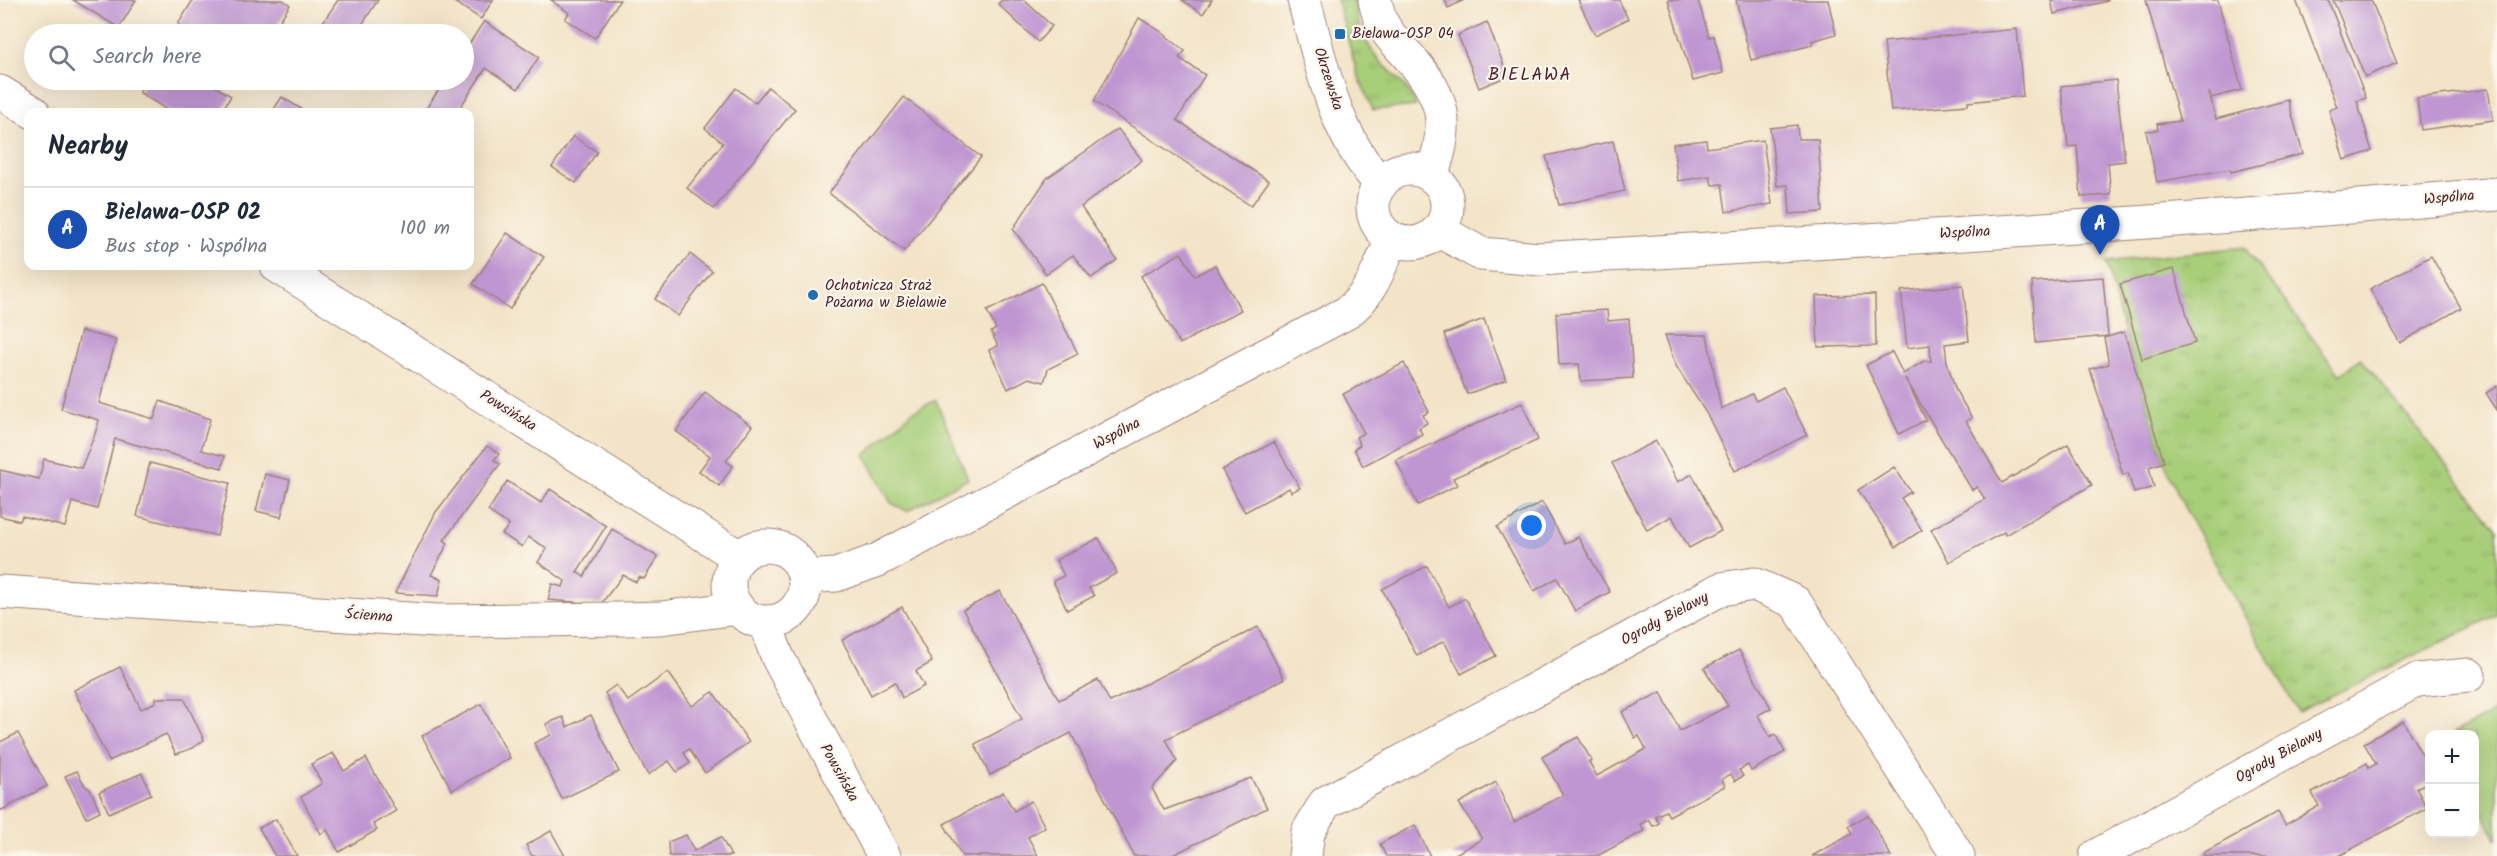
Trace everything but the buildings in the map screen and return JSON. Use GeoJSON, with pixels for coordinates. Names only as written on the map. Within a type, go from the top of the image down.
{"type":"FeatureCollection","features":[{"type":"Feature","properties":{"kind":"street","name":"Okrzewska"},"geometry":{"type":"LineString","coordinates":[[1305,0],[1329,92],[1336,110],[1372,174],[1381,184]]}},
{"type":"Feature","properties":{"kind":"street"},"geometry":{"type":"LineString","coordinates":[[1375,0],[1377,10],[1391,40],[1410,57],[1433,86],[1443,133],[1441,150],[1431,176]]}},
{"type":"Feature","properties":{"kind":"street"},"geometry":{"type":"LineString","coordinates":[[0,92],[26,108]]}},
{"type":"Feature","properties":{"kind":"street"},"geometry":{"type":"LineString","coordinates":[[1405,170],[1418,171],[1431,176],[1445,196],[1447,207],[1438,230],[1417,243],[1404,243],[1392,239],[1382,231],[1375,220],[1373,207],[1375,195],[1381,184],[1392,174],[1405,170]]}},
{"type":"Feature","properties":{"kind":"street","name":"Wspólna"},"geometry":{"type":"LineString","coordinates":[[1438,230],[1481,255],[1540,259],[2097,225],[2356,207],[2497,194]]}},
{"type":"Feature","properties":{"kind":"street","name":"Wspólna"},"geometry":{"type":"LineString","coordinates":[[804,577],[836,575],[878,560],[1346,313],[1358,305],[1370,287],[1392,239]]}},
{"type":"Feature","properties":{"kind":"street","name":"Powsińska"},"geometry":{"type":"LineString","coordinates":[[283,270],[739,557]]}},
{"type":"Feature","properties":{"kind":"street"},"geometry":{"type":"LineString","coordinates":[[776,547],[786,552],[795,559],[804,577],[803,597],[798,606],[782,619],[770,622],[747,616],[732,598],[729,586],[731,573],[739,557],[754,549],[776,547]]}},
{"type":"Feature","properties":{"kind":"street","name":"Ogrody Bielawy"},"geometry":{"type":"LineString","coordinates":[[1305,856],[1308,832],[1325,803],[1721,589],[1754,584],[1794,602],[1958,856]]}},
{"type":"Feature","properties":{"kind":"street","name":"Ścienna"},"geometry":{"type":"LineString","coordinates":[[0,592],[438,621],[643,618],[738,608]]}},
{"type":"Feature","properties":{"kind":"street","name":"Powsińska"},"geometry":{"type":"LineString","coordinates":[[770,622],[770,637],[778,658],[884,856]]}},
{"type":"Feature","properties":{"kind":"street","name":"Ogrody Bielawy"},"geometry":{"type":"LineString","coordinates":[[2096,856],[2417,680],[2469,675]]}},
{"type":"Feature","properties":{"kind":"green space"},"geometry":{"type":"Polygon","coordinates":[[[1337,0],[1354,0],[1357,17],[1367,42],[1376,56],[1406,88],[1416,106],[1373,110],[1357,73],[1337,0]]]}},
{"type":"Feature","properties":{"kind":"green space"},"geometry":{"type":"Polygon","coordinates":[[[2244,247],[2340,375],[2361,358],[2497,529],[2497,615],[2298,712],[2183,505],[2164,462],[2124,332],[2106,262],[2244,247]]]}},
{"type":"Feature","properties":{"kind":"green space"},"geometry":{"type":"Polygon","coordinates":[[[936,400],[968,479],[907,511],[891,503],[865,455],[912,412],[936,400]]]}},
{"type":"Feature","properties":{"kind":"green space"},"geometry":{"type":"Polygon","coordinates":[[[2497,711],[2497,840],[2479,806],[2479,730],[2460,730],[2497,711]]]}},
{"type":"Feature","properties":{"kind":"place","name":"Bielawa-OSP 04"},"geometry":{"type":"Point","coordinates":[1340,34]}},
{"type":"Feature","properties":{"kind":"place","name":"Bielawa-OSP 02"},"geometry":{"type":"Point","coordinates":[2100,255]}},
{"type":"Feature","properties":{"kind":"place","name":"Ochotnicza Straż Pożarna w Bielawie"},"geometry":{"type":"Point","coordinates":[813,295]}},
{"type":"Feature","properties":{"kind":"district","name":"BIELAWA"},"geometry":{"type":"Point","coordinates":[1530,75]}}]}
